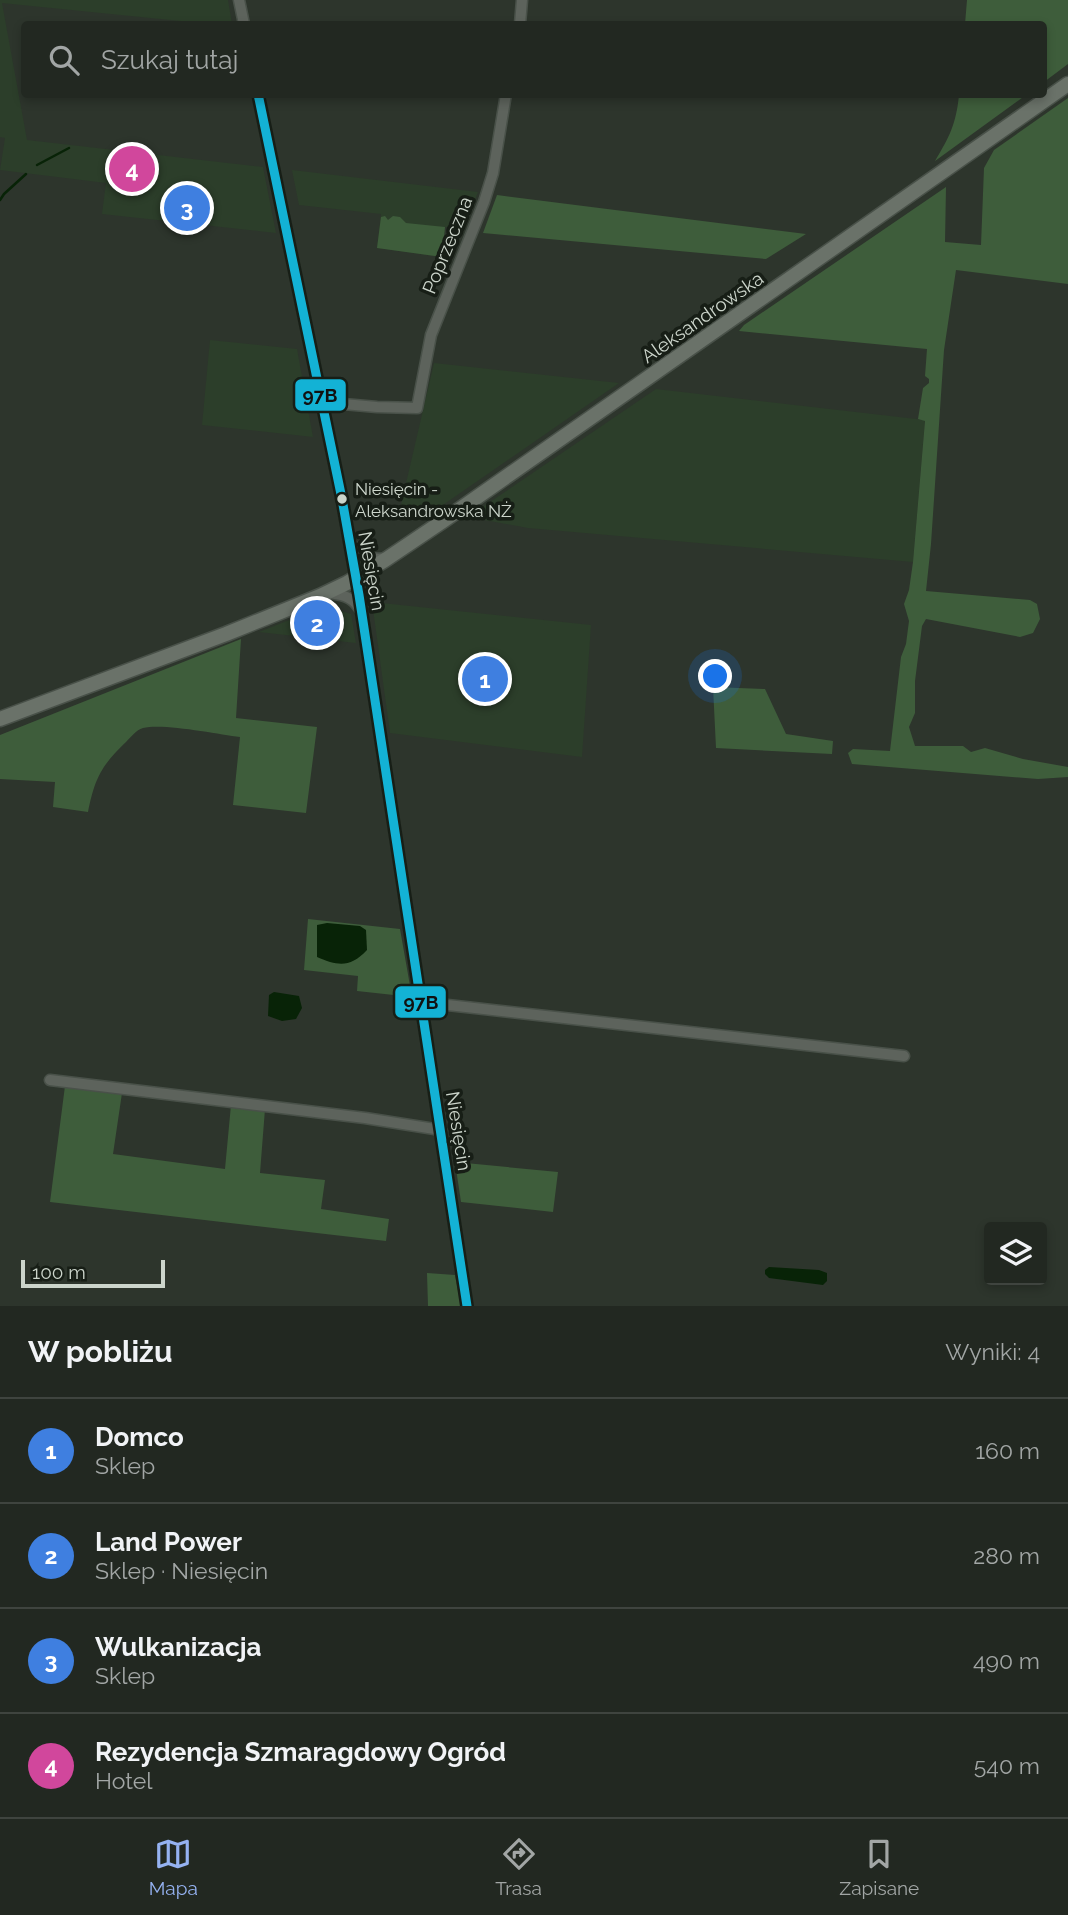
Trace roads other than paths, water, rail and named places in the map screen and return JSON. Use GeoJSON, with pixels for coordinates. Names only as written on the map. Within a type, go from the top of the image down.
{"type":"FeatureCollection","features":[{"type":"Feature","properties":{"kind":"main road","name":"Aleksandrowska"},"geometry":{"type":"LineString","coordinates":[[0,719],[258,621],[356,578],[1068,84]]}},
{"type":"Feature","properties":{"kind":"street"},"geometry":{"type":"LineString","coordinates":[[239,0],[243,21]]}},
{"type":"Feature","properties":{"kind":"street"},"geometry":{"type":"LineString","coordinates":[[520,21],[522,0]]}},
{"type":"Feature","properties":{"kind":"street","name":"Niesięcin"},"geometry":{"type":"LineString","coordinates":[[259,98],[350,542],[467,1306]]}},
{"type":"Feature","properties":{"kind":"street","name":"Poprzeczna"},"geometry":{"type":"LineString","coordinates":[[321,402],[417,408],[431,335],[493,173],[505,98]]}},
{"type":"Feature","properties":{"kind":"street"},"geometry":{"type":"LineString","coordinates":[[350,542],[360,554],[369,558],[379,559],[397,552]]}},
{"type":"Feature","properties":{"kind":"street"},"geometry":{"type":"LineString","coordinates":[[326,593],[352,599],[362,612]]}},
{"type":"Feature","properties":{"kind":"street"},"geometry":{"type":"LineString","coordinates":[[421,1002],[904,1056]]}},
{"type":"Feature","properties":{"kind":"street"},"geometry":{"type":"LineString","coordinates":[[50,1080],[365,1118],[441,1130]]}},
{"type":"Feature","properties":{"kind":"waterway"},"geometry":{"type":"LineString","coordinates":[[37,165],[69,148]]}},
{"type":"Feature","properties":{"kind":"waterway"},"geometry":{"type":"LineString","coordinates":[[0,200],[26,174]]}},
{"type":"Feature","properties":{"kind":"place","name":"Rezydencja Szmaragdowy Ogród"},"geometry":{"type":"Point","coordinates":[132,169]}},
{"type":"Feature","properties":{"kind":"place","name":"Wulkanizacja"},"geometry":{"type":"Point","coordinates":[187,208]}},
{"type":"Feature","properties":{"kind":"place","name":"Niesięcin - Aleksandrowska NŻ"},"geometry":{"type":"Point","coordinates":[342,499]}},
{"type":"Feature","properties":{"kind":"place","name":"Land Power"},"geometry":{"type":"Point","coordinates":[317,623]}},
{"type":"Feature","properties":{"kind":"place","name":"Domco"},"geometry":{"type":"Point","coordinates":[485,679]}}]}
